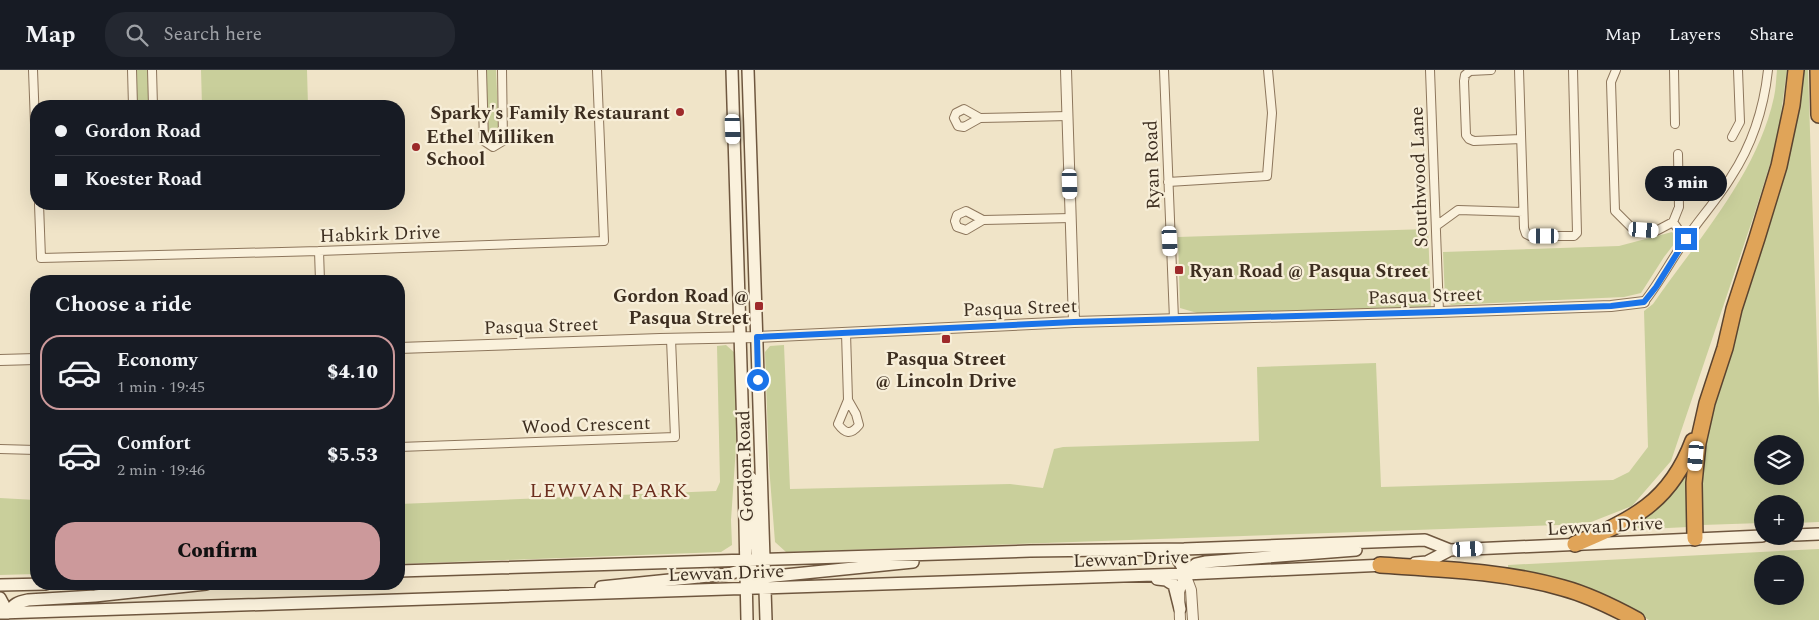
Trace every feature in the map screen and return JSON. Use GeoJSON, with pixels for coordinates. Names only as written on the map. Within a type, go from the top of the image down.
{"type":"FeatureCollection","features":[{"type":"Feature","properties":{"kind":"highway"},"geometry":{"type":"LineString","coordinates":[[1695,538],[1694,483],[1698,443],[1707,403],[1725,348],[1734,309],[1758,238],[1779,166],[1796,70]]}},
{"type":"Feature","properties":{"kind":"highway"},"geometry":{"type":"LineString","coordinates":[[1818,70],[1819,115]]}},
{"type":"Feature","properties":{"kind":"highway"},"geometry":{"type":"LineString","coordinates":[[1575,544],[1627,520],[1651,504],[1670,485],[1681,468],[1692,444],[1725,348]]}},
{"type":"Feature","properties":{"kind":"highway"},"geometry":{"type":"LineString","coordinates":[[1380,565],[1486,573],[1536,581],[1564,588],[1604,603],[1637,620]]}},
{"type":"Feature","properties":{"kind":"main road","name":"Gordon Road"},"geometry":{"type":"LineString","coordinates":[[732,70],[747,620]]}},
{"type":"Feature","properties":{"kind":"main road","name":"Gordon Road"},"geometry":{"type":"LineString","coordinates":[[748,70],[757,337],[760,561],[766,620]]}},
{"type":"Feature","properties":{"kind":"main road"},"geometry":{"type":"LineString","coordinates":[[495,597],[728,574],[745,565],[760,561],[748,447],[743,432]]}},
{"type":"Feature","properties":{"kind":"main road"},"geometry":{"type":"LineString","coordinates":[[1804,535],[1818,534]]}},
{"type":"Feature","properties":{"kind":"main road","name":"Lewvan Drive"},"geometry":{"type":"LineString","coordinates":[[760,561],[1030,551],[1164,550],[1425,540],[1450,550],[1754,536]]}},
{"type":"Feature","properties":{"kind":"main road"},"geometry":{"type":"LineString","coordinates":[[1164,550],[1173,553],[1182,565],[1185,574],[1196,564],[1205,562],[1370,549],[1425,540]]}},
{"type":"Feature","properties":{"kind":"main road","name":"Lewvan Drive"},"geometry":{"type":"LineString","coordinates":[[763,581],[1095,577],[1185,574],[1427,562],[1450,550]]}},
{"type":"Feature","properties":{"kind":"main road"},"geometry":{"type":"LineString","coordinates":[[746,589],[748,582],[1030,551]]}},
{"type":"Feature","properties":{"kind":"main road","name":"Lewvan Drive"},"geometry":{"type":"LineString","coordinates":[[405,571],[745,565]]}},
{"type":"Feature","properties":{"kind":"main road"},"geometry":{"type":"LineString","coordinates":[[1095,577],[1166,580],[1171,582],[1176,590],[1180,615]]}},
{"type":"Feature","properties":{"kind":"main road"},"geometry":{"type":"LineString","coordinates":[[0,585],[30,584]]}},
{"type":"Feature","properties":{"kind":"main road","name":"Lewvan Drive"},"geometry":{"type":"LineString","coordinates":[[5,617],[38,611],[266,606],[746,589]]}},
{"type":"Feature","properties":{"kind":"main road"},"geometry":{"type":"LineString","coordinates":[[5,617],[12,606],[18,602],[28,600],[150,590]]}},
{"type":"Feature","properties":{"kind":"main road"},"geometry":{"type":"LineString","coordinates":[[0,598],[5,617]]}},
{"type":"Feature","properties":{"kind":"main road"},"geometry":{"type":"LineString","coordinates":[[22,618],[38,611]]}},
{"type":"Feature","properties":{"kind":"street"},"geometry":{"type":"LineString","coordinates":[[33,70],[34,100]]}},
{"type":"Feature","properties":{"kind":"street"},"geometry":{"type":"LineString","coordinates":[[132,70],[133,100]]}},
{"type":"Feature","properties":{"kind":"street"},"geometry":{"type":"LineString","coordinates":[[152,70],[153,100]]}},
{"type":"Feature","properties":{"kind":"street"},"geometry":{"type":"LineString","coordinates":[[482,70],[484,141],[493,147],[503,141],[502,70]]}},
{"type":"Feature","properties":{"kind":"street","name":"Habkirk Drive"},"geometry":{"type":"LineString","coordinates":[[39,210],[41,258],[604,241],[597,70]]}},
{"type":"Feature","properties":{"kind":"street"},"geometry":{"type":"LineString","coordinates":[[1066,70],[1074,322]]}},
{"type":"Feature","properties":{"kind":"street","name":"Ryan Road"},"geometry":{"type":"LineString","coordinates":[[1164,70],[1174,319]]}},
{"type":"Feature","properties":{"kind":"street"},"geometry":{"type":"LineString","coordinates":[[1168,182],[1267,176],[1272,114],[1268,70]]}},
{"type":"Feature","properties":{"kind":"street","name":"Southwood Lane"},"geometry":{"type":"LineString","coordinates":[[1430,70],[1439,312]]}},
{"type":"Feature","properties":{"kind":"street"},"geometry":{"type":"LineString","coordinates":[[1491,70],[1470,71],[1465,75],[1466,135],[1474,141],[1521,140]]}},
{"type":"Feature","properties":{"kind":"street"},"geometry":{"type":"LineString","coordinates":[[1520,70],[1524,228],[1526,234],[1530,236],[1574,236],[1578,229],[1573,70]]}},
{"type":"Feature","properties":{"kind":"street"},"geometry":{"type":"LineString","coordinates":[[1616,70],[1611,82],[1615,211],[1633,230],[1656,231],[1673,222],[1680,207],[1678,154]]}},
{"type":"Feature","properties":{"kind":"street"},"geometry":{"type":"LineString","coordinates":[[1674,70],[1676,124]]}},
{"type":"Feature","properties":{"kind":"street"},"geometry":{"type":"LineString","coordinates":[[1732,138],[1740,122],[1738,70]]}},
{"type":"Feature","properties":{"kind":"street"},"geometry":{"type":"LineString","coordinates":[[1644,302],[1656,287],[1686,239],[1732,177],[1751,139],[1765,98],[1768,70]]}},
{"type":"Feature","properties":{"kind":"street"},"geometry":{"type":"LineString","coordinates":[[980,118],[1068,116]]}},
{"type":"Feature","properties":{"kind":"street"},"geometry":{"type":"LineString","coordinates":[[1436,226],[1458,210],[1523,212]]}},
{"type":"Feature","properties":{"kind":"street"},"geometry":{"type":"LineString","coordinates":[[983,220],[1071,218]]}},
{"type":"Feature","properties":{"kind":"street"},"geometry":{"type":"LineString","coordinates":[[1673,222],[1686,239]]}},
{"type":"Feature","properties":{"kind":"street"},"geometry":{"type":"LineString","coordinates":[[319,251],[320,275]]}},
{"type":"Feature","properties":{"kind":"street","name":"Pasqua Street"},"geometry":{"type":"LineString","coordinates":[[405,348],[740,338],[1074,322],[1611,306],[1644,302]]}},
{"type":"Feature","properties":{"kind":"street"},"geometry":{"type":"LineString","coordinates":[[846,332],[848,400]]}},
{"type":"Feature","properties":{"kind":"street","name":"Wood Crescent"},"geometry":{"type":"LineString","coordinates":[[405,447],[675,437],[671,339]]}},
{"type":"Feature","properties":{"kind":"street"},"geometry":{"type":"LineString","coordinates":[[0,360],[30,359]]}},
{"type":"Feature","properties":{"kind":"street"},"geometry":{"type":"LineString","coordinates":[[0,449],[30,450]]}},
{"type":"Feature","properties":{"kind":"street"},"geometry":{"type":"LineString","coordinates":[[1180,615],[1179,592],[1185,574]]}},
{"type":"Feature","properties":{"kind":"street"},"geometry":{"type":"LineString","coordinates":[[1185,574],[1191,590],[1193,620]]}},
{"type":"Feature","properties":{"kind":"green space"},"geometry":{"type":"Polygon","coordinates":[[[136,70],[148,70],[149,100],[137,100],[136,70]]]}},
{"type":"Feature","properties":{"kind":"green space"},"geometry":{"type":"Polygon","coordinates":[[[201,70],[307,70],[308,100],[202,100],[201,70]]]}},
{"type":"Feature","properties":{"kind":"green space"},"geometry":{"type":"Polygon","coordinates":[[[484,70],[496,70],[499,137],[494,142],[490,142],[486,136],[484,70]]]}},
{"type":"Feature","properties":{"kind":"green space"},"geometry":{"type":"Polygon","coordinates":[[[1777,70],[1787,70],[1777,142],[1755,212],[1671,461],[1632,506],[1586,524],[786,552],[775,542],[769,466],[765,352],[770,346],[784,345],[790,489],[1010,484],[1043,488],[1054,449],[1063,447],[1259,441],[1257,367],[1376,363],[1381,487],[1613,480],[1629,472],[1648,447],[1644,311],[1653,304],[1707,231],[1740,180],[1766,126],[1776,87],[1777,70]]]}},
{"type":"Feature","properties":{"kind":"green space"},"geometry":{"type":"Polygon","coordinates":[[[1800,70],[1808,70],[1819,407],[1819,522],[1804,523],[1804,495],[1754,495],[1754,523],[1702,525],[1700,475],[1713,405],[1800,70]]]}},
{"type":"Feature","properties":{"kind":"green space"},"geometry":{"type":"Polygon","coordinates":[[[1428,229],[1431,307],[1204,315],[1180,308],[1178,237],[1428,229]]]}},
{"type":"Feature","properties":{"kind":"green space"},"geometry":{"type":"Polygon","coordinates":[[[1672,232],[1678,239],[1641,293],[1624,297],[1451,305],[1445,299],[1443,252],[1619,246],[1672,232]]]}},
{"type":"Feature","properties":{"kind":"green space"},"geometry":{"type":"Polygon","coordinates":[[[726,345],[735,353],[737,432],[731,520],[732,545],[721,552],[405,564],[405,504],[716,491],[720,482],[717,346],[726,345]]]}},
{"type":"Feature","properties":{"kind":"green space"},"geometry":{"type":"Polygon","coordinates":[[[1693,444],[1688,527],[1628,530],[1628,526],[1652,511],[1669,492],[1693,444]]]}},
{"type":"Feature","properties":{"kind":"green space"},"geometry":{"type":"Polygon","coordinates":[[[0,498],[30,500],[30,574],[0,575],[0,498]]]}},
{"type":"Feature","properties":{"kind":"green space"},"geometry":{"type":"Polygon","coordinates":[[[1819,549],[1819,620],[1649,620],[1628,608],[1508,572],[1508,565],[1819,549]]]}},
{"type":"Feature","properties":{"kind":"place","name":"Sparky's Family Restaurant"},"geometry":{"type":"Point","coordinates":[680,112]}},
{"type":"Feature","properties":{"kind":"place","name":"Ethel Milliken School"},"geometry":{"type":"Point","coordinates":[416,147]}},
{"type":"Feature","properties":{"kind":"place","name":"Ryan Road @ Pasqua Street"},"geometry":{"type":"Point","coordinates":[1179,270]}},
{"type":"Feature","properties":{"kind":"place","name":"Gordon Road @ Pasqua Street"},"geometry":{"type":"Point","coordinates":[759,306]}},
{"type":"Feature","properties":{"kind":"place","name":"Pasqua Street @ Lincoln Drive"},"geometry":{"type":"Point","coordinates":[946,339]}},
{"type":"Feature","properties":{"kind":"district","name":"LEWVAN PARK"},"geometry":{"type":"Point","coordinates":[609,490]}},
{"type":"Feature","properties":{"kind":"route"},"geometry":{"type":"LineString","coordinates":[[758,380],[757,337],[1074,322],[1611,306],[1644,302],[1656,287],[1686,239]]}}]}
